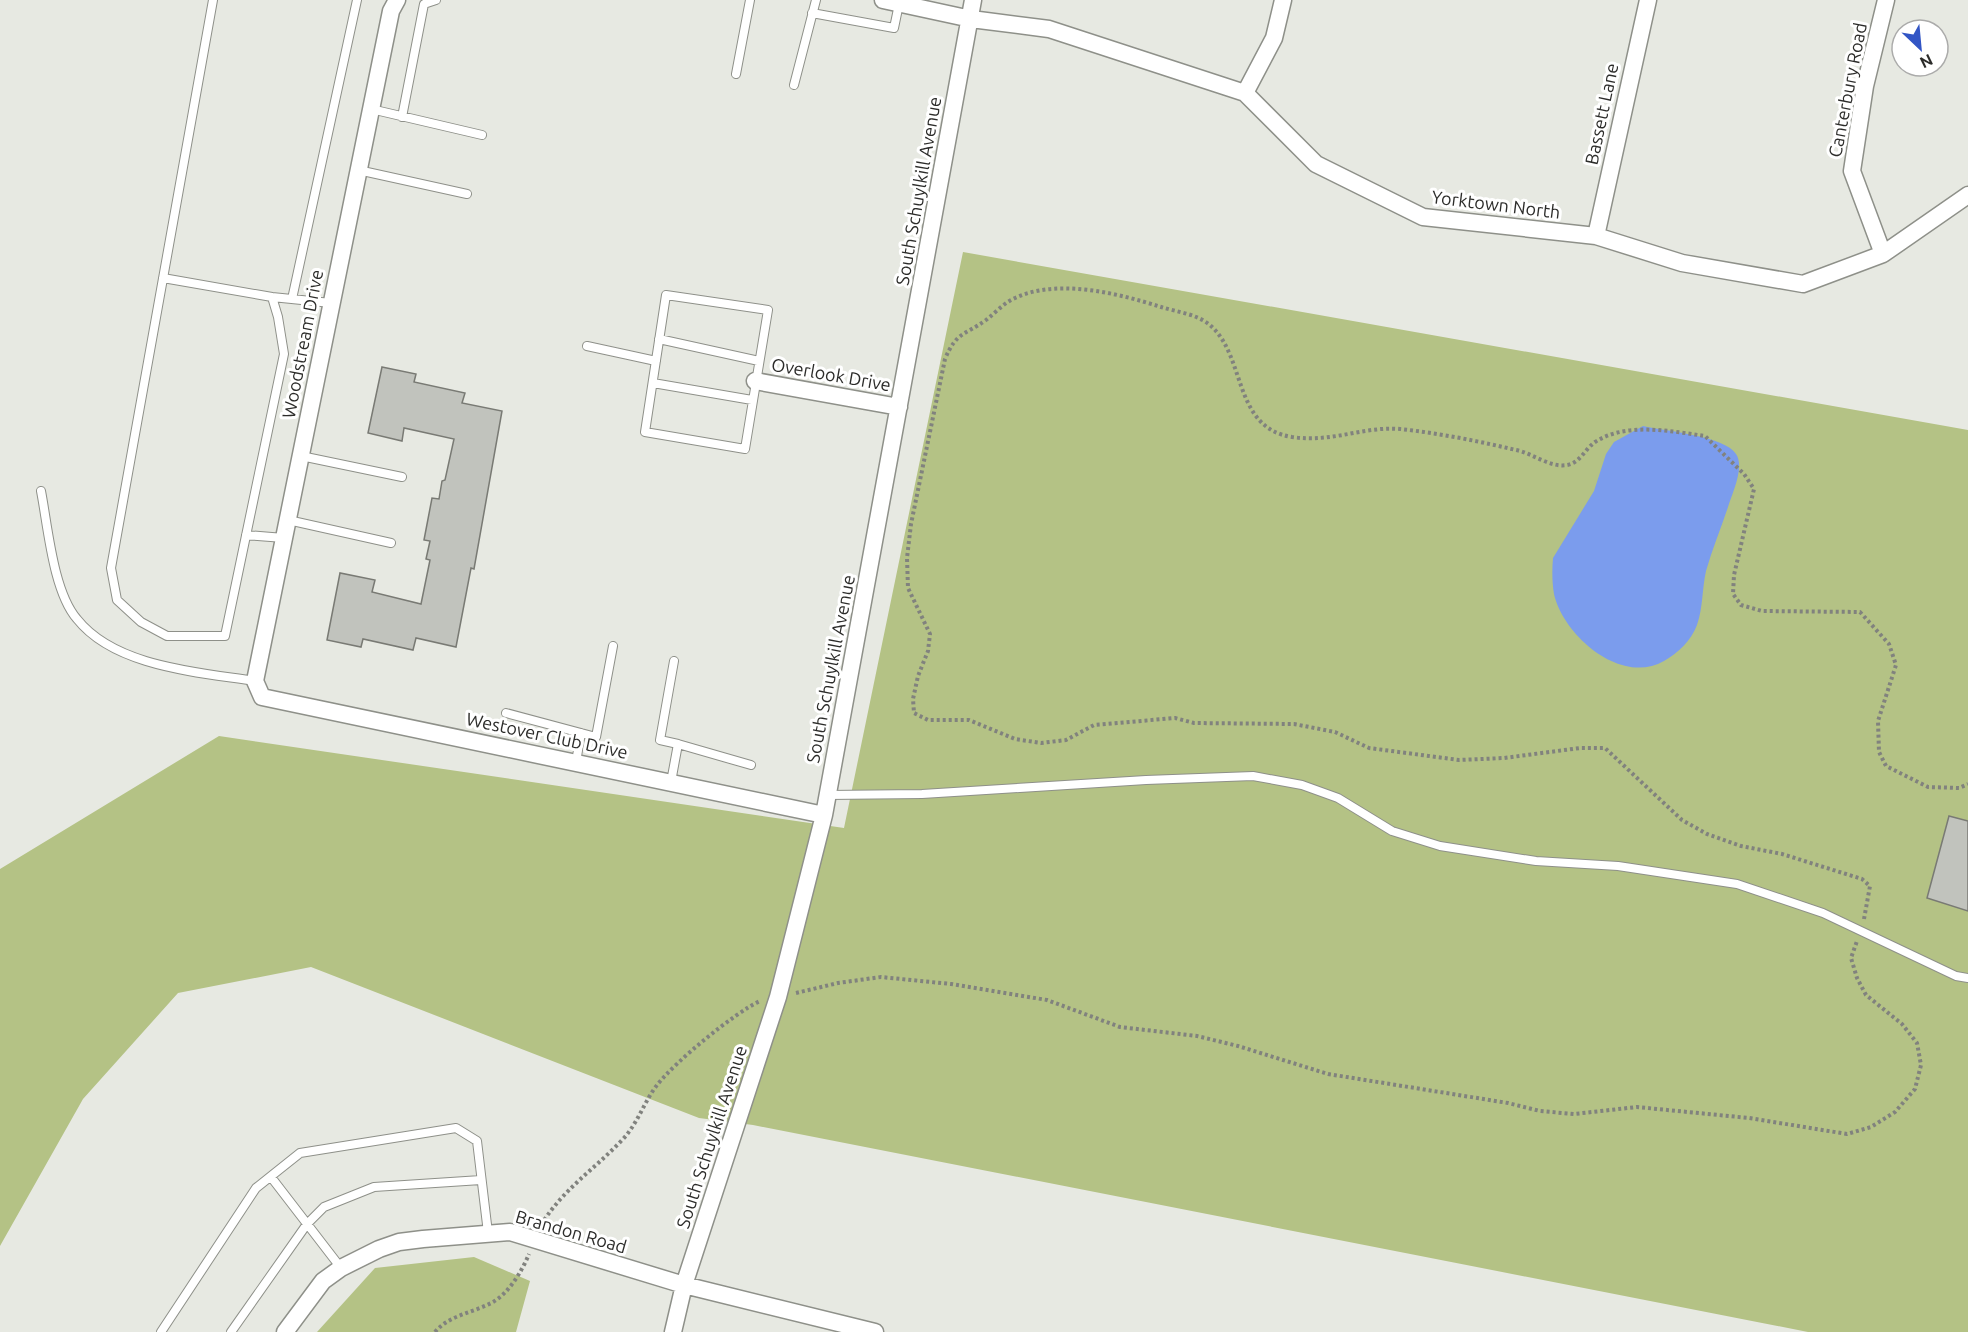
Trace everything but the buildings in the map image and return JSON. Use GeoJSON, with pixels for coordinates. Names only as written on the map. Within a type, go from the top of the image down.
{"type":"FeatureCollection","features":[{"type":"Feature","properties":{"kind":"street","name":"Woodstream Drive"},"geometry":{"type":"LineString","coordinates":[[259,689],[284,538],[331,303],[390,11],[397,0]]}},
{"type":"Feature","properties":{"kind":"street","name":"South Schuylkill Avenue"},"geometry":{"type":"LineString","coordinates":[[673,1332],[684,1284],[778,997],[824,815],[973,0]]}},
{"type":"Feature","properties":{"kind":"street"},"geometry":{"type":"LineString","coordinates":[[1245,93],[1274,38],[1283,0]]}},
{"type":"Feature","properties":{"kind":"street","name":"Bassett Lane"},"geometry":{"type":"LineString","coordinates":[[1596,236],[1648,0]]}},
{"type":"Feature","properties":{"kind":"street","name":"Canterbury Road"},"geometry":{"type":"LineString","coordinates":[[1883,254],[1852,171],[1866,86],[1886,0]]}},
{"type":"Feature","properties":{"kind":"street","name":"Yorktown North"},"geometry":{"type":"LineString","coordinates":[[891,2],[971,19],[1049,29],[1245,93],[1316,164],[1423,217],[1596,236],[1682,263],[1803,284],[1883,254],[1968,195]]}},
{"type":"Feature","properties":{"kind":"street","name":"Overlook Drive"},"geometry":{"type":"LineString","coordinates":[[755,381],[899,407]]}},
{"type":"Feature","properties":{"kind":"street","name":"Westover Club Drive"},"geometry":{"type":"LineString","coordinates":[[259,689],[576,762],[824,815]]}},
{"type":"Feature","properties":{"kind":"street","name":"Brandon Road"},"geometry":{"type":"LineString","coordinates":[[285,1332],[322,1281],[341,1268],[399,1242],[510,1232],[684,1284],[875,1332]]}},
{"type":"Feature","properties":{"kind":"lane"},"geometry":{"type":"LineString","coordinates":[[213,0],[111,568],[117,600],[141,622],[167,636],[225,636],[284,354],[272,297]]}},
{"type":"Feature","properties":{"kind":"lane"},"geometry":{"type":"LineString","coordinates":[[292,299],[357,0]]}},
{"type":"Feature","properties":{"kind":"lane"},"geometry":{"type":"LineString","coordinates":[[402,117],[424,4],[436,0]]}},
{"type":"Feature","properties":{"kind":"lane"},"geometry":{"type":"LineString","coordinates":[[736,74],[750,0]]}},
{"type":"Feature","properties":{"kind":"lane"},"geometry":{"type":"LineString","coordinates":[[794,85],[816,0]]}},
{"type":"Feature","properties":{"kind":"lane"},"geometry":{"type":"LineString","coordinates":[[812,13],[894,28],[891,2]]}},
{"type":"Feature","properties":{"kind":"lane"},"geometry":{"type":"LineString","coordinates":[[370,110],[482,135]]}},
{"type":"Feature","properties":{"kind":"lane"},"geometry":{"type":"LineString","coordinates":[[358,170],[467,194]]}},
{"type":"Feature","properties":{"kind":"lane"},"geometry":{"type":"LineString","coordinates":[[163,278],[272,297],[331,303]]}},
{"type":"Feature","properties":{"kind":"lane"},"geometry":{"type":"LineString","coordinates":[[666,295],[768,310],[744,449],[645,432],[656,361],[666,295]]}},
{"type":"Feature","properties":{"kind":"lane"},"geometry":{"type":"LineString","coordinates":[[659,339],[759,362]]}},
{"type":"Feature","properties":{"kind":"lane"},"geometry":{"type":"LineString","coordinates":[[587,346],[656,361]]}},
{"type":"Feature","properties":{"kind":"lane"},"geometry":{"type":"LineString","coordinates":[[653,383],[752,400]]}},
{"type":"Feature","properties":{"kind":"lane"},"geometry":{"type":"LineString","coordinates":[[301,456],[402,477]]}},
{"type":"Feature","properties":{"kind":"lane"},"geometry":{"type":"LineString","coordinates":[[41,491],[55,564],[65,597],[76,619],[99,640],[117,651],[147,661],[259,689]]}},
{"type":"Feature","properties":{"kind":"lane"},"geometry":{"type":"LineString","coordinates":[[288,520],[391,543]]}},
{"type":"Feature","properties":{"kind":"lane"},"geometry":{"type":"LineString","coordinates":[[246,535],[284,538]]}},
{"type":"Feature","properties":{"kind":"lane"},"geometry":{"type":"LineString","coordinates":[[506,713],[596,737],[613,645]]}},
{"type":"Feature","properties":{"kind":"lane"},"geometry":{"type":"LineString","coordinates":[[674,661],[660,740],[751,765]]}},
{"type":"Feature","properties":{"kind":"lane"},"geometry":{"type":"LineString","coordinates":[[576,762],[581,733]]}},
{"type":"Feature","properties":{"kind":"lane"},"geometry":{"type":"LineString","coordinates":[[671,782],[678,744]]}},
{"type":"Feature","properties":{"kind":"lane"},"geometry":{"type":"LineString","coordinates":[[827,795],[922,794],[1146,780],[1253,776],[1302,785],[1338,798],[1392,831],[1440,846],[1536,861],[1618,866],[1737,884],[1823,913],[1956,976],[1968,978]]}},
{"type":"Feature","properties":{"kind":"lane"},"geometry":{"type":"LineString","coordinates":[[161,1332],[256,1188],[300,1153],[456,1128],[477,1141],[488,1233]]}},
{"type":"Feature","properties":{"kind":"lane"},"geometry":{"type":"LineString","coordinates":[[271,1176],[341,1268]]}},
{"type":"Feature","properties":{"kind":"lane"},"geometry":{"type":"LineString","coordinates":[[231,1332],[307,1224],[324,1207],[374,1187],[481,1180]]}},
{"type":"Feature","properties":{"kind":"green space"},"geometry":{"type":"Polygon","coordinates":[[[963,252],[1968,430],[1968,1332],[1808,1332],[753,1125],[699,1118],[311,967],[178,993],[83,1099],[0,1246],[0,869],[219,736],[844,828],[963,252]]]}},
{"type":"Feature","properties":{"kind":"green space"},"geometry":{"type":"Polygon","coordinates":[[[474,1257],[530,1281],[516,1332],[317,1332],[375,1268],[474,1257]]]}},
{"type":"Feature","properties":{"kind":"water"},"geometry":{"type":"Polygon","coordinates":[[[1643,426],[1694,435],[1720,443],[1736,454],[1739,466],[1735,488],[1706,571],[1700,612],[1694,631],[1684,646],[1664,661],[1647,667],[1630,667],[1613,662],[1596,652],[1581,640],[1569,625],[1554,594],[1553,558],[1594,491],[1606,454],[1614,442],[1643,426]]]}}]}
